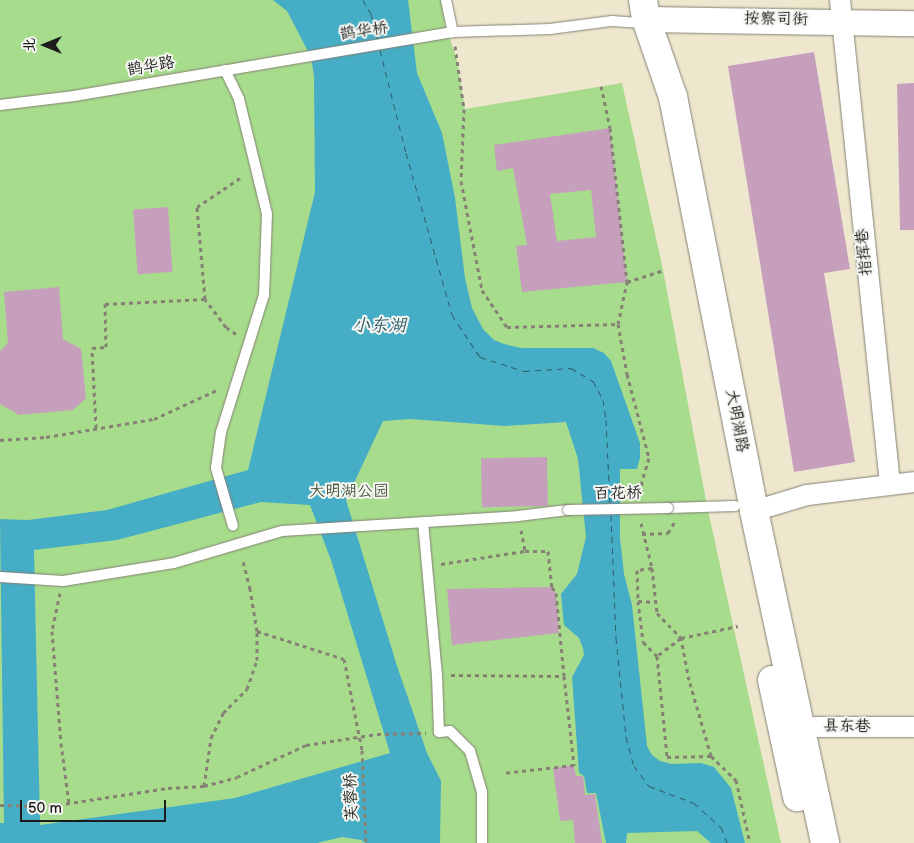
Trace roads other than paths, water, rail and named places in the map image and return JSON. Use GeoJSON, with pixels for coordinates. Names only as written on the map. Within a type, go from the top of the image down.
{"type":"FeatureCollection","features":[{"type":"Feature","properties":{"kind":"main road","name":"大明湖路"},"geometry":{"type":"LineString","coordinates":[[641,10],[666,145],[791,727],[807,843]]}},
{"type":"Feature","properties":{"kind":"main road","name":"大明湖路"},"geometry":{"type":"LineString","coordinates":[[791,727],[825,843]]}},
{"type":"Feature","properties":{"kind":"street","name":"按察司街"},"geometry":{"type":"LineString","coordinates":[[641,10],[840,11],[914,23]]}},
{"type":"Feature","properties":{"kind":"street","name":"指挥巷"},"geometry":{"type":"LineString","coordinates":[[840,11],[890,483]]}},
{"type":"Feature","properties":{"kind":"street"},"geometry":{"type":"LineString","coordinates":[[745,508],[807,495],[890,483],[914,482]]}},
{"type":"Feature","properties":{"kind":"street","name":"县东巷"},"geometry":{"type":"LineString","coordinates":[[791,727],[914,727]]}},
{"type":"Feature","properties":{"kind":"lane"},"geometry":{"type":"LineString","coordinates":[[446,0],[453,32],[550,29],[612,21],[641,10]]}},
{"type":"Feature","properties":{"kind":"lane","name":"鹊华桥"},"geometry":{"type":"LineString","coordinates":[[307,55],[425,39],[453,32]]}},
{"type":"Feature","properties":{"kind":"lane","name":"鹊华路"},"geometry":{"type":"LineString","coordinates":[[0,105],[225,70],[307,55]]}},
{"type":"Feature","properties":{"kind":"lane"},"geometry":{"type":"LineString","coordinates":[[225,70],[239,99],[257,166],[267,214],[264,295],[221,432],[216,468],[233,526]]}},
{"type":"Feature","properties":{"kind":"lane","name":"百花桥"},"geometry":{"type":"LineString","coordinates":[[0,577],[63,580],[174,563],[282,531],[307,528],[369,526],[518,516],[568,510],[685,507],[745,508]]}},
{"type":"Feature","properties":{"kind":"lane"},"geometry":{"type":"LineString","coordinates":[[423,522],[437,675],[439,732],[450,731],[470,751],[482,792],[482,843]]}},
{"type":"Feature","properties":{"kind":"water","name":"小东湖"},"geometry":{"type":"Polygon","coordinates":[[[273,0],[408,0],[417,73],[442,133],[455,198],[465,278],[472,308],[483,329],[494,340],[504,344],[521,348],[593,348],[604,353],[611,361],[640,443],[640,458],[637,469],[620,469],[620,538],[624,574],[632,605],[647,746],[652,755],[660,761],[672,764],[701,763],[714,767],[731,788],[745,843],[711,843],[697,831],[627,833],[626,843],[606,843],[596,793],[587,793],[584,776],[579,773],[572,677],[584,655],[579,638],[564,625],[561,594],[577,574],[586,537],[578,459],[566,422],[505,426],[410,419],[383,421],[346,500],[397,666],[427,753],[441,781],[440,843],[365,843],[361,840],[342,837],[317,843],[0,843],[0,823],[4,823],[0,519],[28,520],[107,510],[248,470],[315,192],[314,76],[311,57],[287,11],[273,0]],[[261,502],[117,540],[34,550],[40,825],[235,798],[390,753],[331,560],[310,505],[261,502]]]}},
{"type":"Feature","properties":{"kind":"park label","name":"大明湖公园"},"geometry":{"type":"Point","coordinates":[349,492]}}]}
